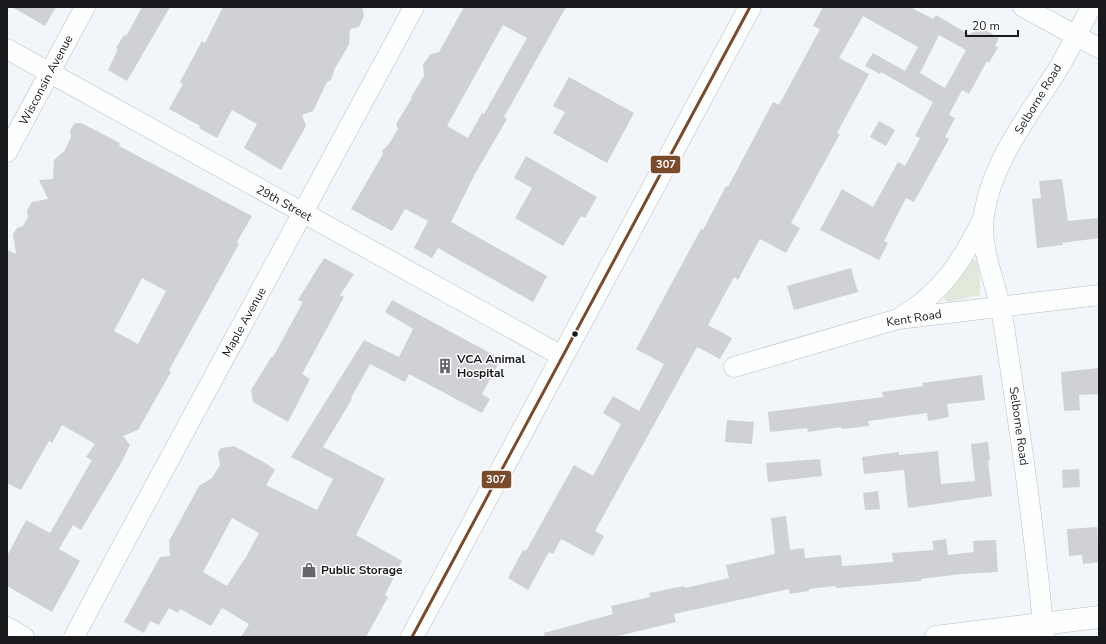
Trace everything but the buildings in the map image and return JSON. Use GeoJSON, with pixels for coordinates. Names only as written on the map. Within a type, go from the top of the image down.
{"type":"FeatureCollection","features":[{"type":"Feature","properties":{"kind":"main road"},"geometry":{"type":"LineString","coordinates":[[412,637],[750,7]]}},
{"type":"Feature","properties":{"kind":"main road"},"geometry":{"type":"LineString","coordinates":[[936,637],[1043,630],[1099,617]]}},
{"type":"Feature","properties":{"kind":"street","name":"Wisconsin Avenue"},"geometry":{"type":"LineString","coordinates":[[7,152],[85,7]]}},
{"type":"Feature","properties":{"kind":"street","name":"Maple Avenue"},"geometry":{"type":"LineString","coordinates":[[74,637],[414,7]]}},
{"type":"Feature","properties":{"kind":"street"},"geometry":{"type":"LineString","coordinates":[[1023,7],[1099,48]]}},
{"type":"Feature","properties":{"kind":"street","name":"Selborne Road"},"geometry":{"type":"LineString","coordinates":[[898,319],[916,308],[943,284],[967,250],[984,216],[992,182],[1006,153],[1059,66],[1091,7]]}},
{"type":"Feature","properties":{"kind":"street","name":"29th Street"},"geometry":{"type":"LineString","coordinates":[[7,49],[562,356]]}},
{"type":"Feature","properties":{"kind":"street","name":"Selborne Road"},"geometry":{"type":"LineString","coordinates":[[984,216],[988,263],[1001,306],[1025,467],[1043,630]]}},
{"type":"Feature","properties":{"kind":"street","name":"Kent Road"},"geometry":{"type":"LineString","coordinates":[[734,367],[898,319],[1099,295]]}},
{"type":"Feature","properties":{"kind":"street"},"geometry":{"type":"LineString","coordinates":[[7,628],[24,637]]}},
{"type":"Feature","properties":{"kind":"green space"},"geometry":{"type":"Polygon","coordinates":[[[971,260],[976,260],[979,263],[980,295],[949,302],[945,301],[944,296],[971,260]]]}},
{"type":"Feature","properties":{"kind":"transit line","name":"307"},"geometry":{"type":"LineString","coordinates":[[412,637],[750,7]]}},
{"type":"Feature","properties":{"kind":"place","name":"VCA Animal Hospital"},"geometry":{"type":"Point","coordinates":[445,366]}},
{"type":"Feature","properties":{"kind":"place","name":"Public Storage"},"geometry":{"type":"Point","coordinates":[309,570]}}]}
